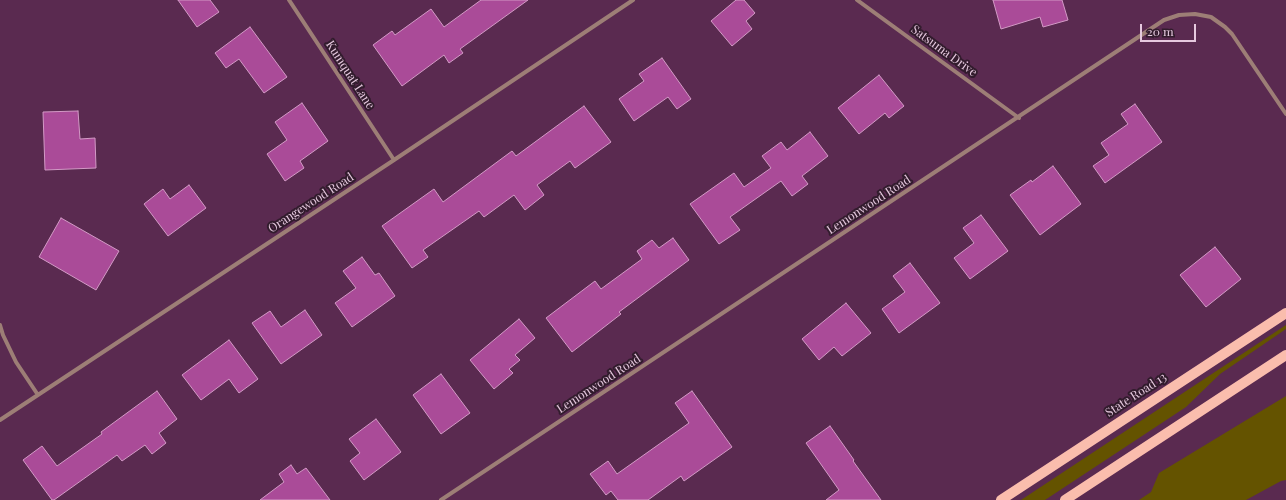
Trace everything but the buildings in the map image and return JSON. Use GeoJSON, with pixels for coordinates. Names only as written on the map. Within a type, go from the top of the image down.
{"type":"FeatureCollection","features":[{"type":"Feature","properties":{"kind":"main road","name":"State Road 13"},"geometry":{"type":"LineString","coordinates":[[1001,500],[1286,313]]}},
{"type":"Feature","properties":{"kind":"main road"},"geometry":{"type":"LineString","coordinates":[[1065,500],[1286,355]]}},
{"type":"Feature","properties":{"kind":"street","name":"Kumquat Lane"},"geometry":{"type":"LineString","coordinates":[[289,0],[394,160]]}},
{"type":"Feature","properties":{"kind":"street","name":"Orangewood Road"},"geometry":{"type":"LineString","coordinates":[[0,420],[633,0]]}},
{"type":"Feature","properties":{"kind":"street","name":"Satsuma Drive"},"geometry":{"type":"LineString","coordinates":[[857,0],[1019,118]]}},
{"type":"Feature","properties":{"kind":"street","name":"Lemonwood Road"},"geometry":{"type":"LineString","coordinates":[[441,500],[1019,118],[1164,20],[1179,15],[1195,14],[1211,17],[1232,34],[1286,114]]}},
{"type":"Feature","properties":{"kind":"street"},"geometry":{"type":"LineString","coordinates":[[0,325],[3,335],[16,362],[38,395]]}},
{"type":"Feature","properties":{"kind":"shaded area"},"geometry":{"type":"Polygon","coordinates":[[[1286,325],[1286,329],[1220,374],[1186,407],[1045,500],[1021,500],[1286,325]]]}},
{"type":"Feature","properties":{"kind":"shaded area"},"geometry":{"type":"Polygon","coordinates":[[[1286,396],[1286,480],[1281,481],[1246,500],[1139,500],[1151,492],[1159,473],[1286,396]]]}}]}
